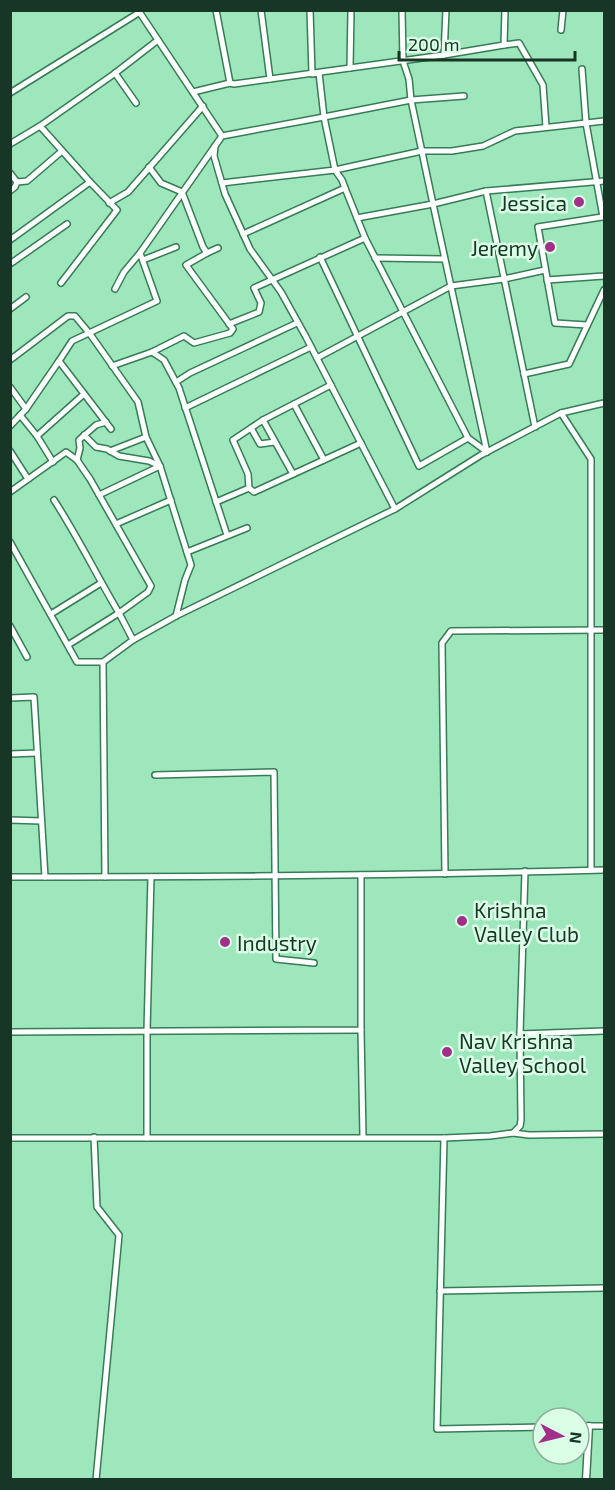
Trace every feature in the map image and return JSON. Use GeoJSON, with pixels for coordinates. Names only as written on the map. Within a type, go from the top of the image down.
{"type":"FeatureCollection","features":[{"type":"Feature","properties":{"kind":"street"},"geometry":{"type":"LineString","coordinates":[[261,10],[270,79]]}},
{"type":"Feature","properties":{"kind":"street"},"geometry":{"type":"LineString","coordinates":[[310,10],[312,74]]}},
{"type":"Feature","properties":{"kind":"street"},"geometry":{"type":"LineString","coordinates":[[350,68],[351,10]]}},
{"type":"Feature","properties":{"kind":"street"},"geometry":{"type":"LineString","coordinates":[[402,10],[403,61],[409,80],[444,259],[487,452]]}},
{"type":"Feature","properties":{"kind":"street"},"geometry":{"type":"LineString","coordinates":[[444,56],[446,10]]}},
{"type":"Feature","properties":{"kind":"street"},"geometry":{"type":"LineString","coordinates":[[504,45],[505,10]]}},
{"type":"Feature","properties":{"kind":"street"},"geometry":{"type":"LineString","coordinates":[[561,30],[563,10]]}},
{"type":"Feature","properties":{"kind":"street"},"geometry":{"type":"LineString","coordinates":[[10,93],[139,11],[222,135]]}},
{"type":"Feature","properties":{"kind":"street"},"geometry":{"type":"LineString","coordinates":[[218,11],[230,83]]}},
{"type":"Feature","properties":{"kind":"street"},"geometry":{"type":"LineString","coordinates":[[10,144],[40,126],[158,40]]}},
{"type":"Feature","properties":{"kind":"street"},"geometry":{"type":"LineString","coordinates":[[312,74],[519,43],[543,85],[546,128]]}},
{"type":"Feature","properties":{"kind":"street"},"geometry":{"type":"LineString","coordinates":[[582,69],[586,123],[603,218],[538,227],[555,324],[587,325]]}},
{"type":"Feature","properties":{"kind":"street"},"geometry":{"type":"LineString","coordinates":[[115,73],[136,103]]}},
{"type":"Feature","properties":{"kind":"street"},"geometry":{"type":"LineString","coordinates":[[193,92],[230,83],[319,73],[334,170],[342,180],[364,237],[468,438],[487,452]]}},
{"type":"Feature","properties":{"kind":"street"},"geometry":{"type":"LineString","coordinates":[[115,289],[124,272],[222,135],[411,99],[464,96]]}},
{"type":"Feature","properties":{"kind":"street"},"geometry":{"type":"LineString","coordinates":[[109,202],[128,192],[203,106]]}},
{"type":"Feature","properties":{"kind":"street"},"geometry":{"type":"LineString","coordinates":[[222,183],[334,170],[422,151],[452,151],[483,146],[515,131],[604,121]]}},
{"type":"Feature","properties":{"kind":"street"},"geometry":{"type":"LineString","coordinates":[[40,126],[117,210],[61,283]]}},
{"type":"Feature","properties":{"kind":"street"},"geometry":{"type":"LineString","coordinates":[[215,145],[214,156],[225,194],[250,249],[281,292],[395,509]]}},
{"type":"Feature","properties":{"kind":"street"},"geometry":{"type":"LineString","coordinates":[[17,182],[27,180],[62,151]]}},
{"type":"Feature","properties":{"kind":"street"},"geometry":{"type":"LineString","coordinates":[[149,167],[161,183],[182,192],[207,253]]}},
{"type":"Feature","properties":{"kind":"street"},"geometry":{"type":"LineString","coordinates":[[10,173],[17,182]]}},
{"type":"Feature","properties":{"kind":"street"},"geometry":{"type":"LineString","coordinates":[[357,218],[433,204],[486,191],[604,181]]}},
{"type":"Feature","properties":{"kind":"street"},"geometry":{"type":"LineString","coordinates":[[10,191],[17,182]]}},
{"type":"Feature","properties":{"kind":"street"},"geometry":{"type":"LineString","coordinates":[[10,240],[90,182]]}},
{"type":"Feature","properties":{"kind":"street"},"geometry":{"type":"LineString","coordinates":[[243,234],[345,188]]}},
{"type":"Feature","properties":{"kind":"street"},"geometry":{"type":"LineString","coordinates":[[486,191],[536,427]]}},
{"type":"Feature","properties":{"kind":"street"},"geometry":{"type":"LineString","coordinates":[[10,264],[67,225]]}},
{"type":"Feature","properties":{"kind":"street"},"geometry":{"type":"LineString","coordinates":[[229,324],[260,312],[261,303],[254,288],[364,237]]}},
{"type":"Feature","properties":{"kind":"street"},"geometry":{"type":"LineString","coordinates":[[142,260],[176,247]]}},
{"type":"Feature","properties":{"kind":"street"},"geometry":{"type":"LineString","coordinates":[[112,366],[152,352],[184,336],[194,342],[230,333],[232,329],[229,324],[186,265],[218,248]]}},
{"type":"Feature","properties":{"kind":"street"},"geometry":{"type":"LineString","coordinates":[[10,426],[26,409],[72,341],[157,301],[140,252]]}},
{"type":"Feature","properties":{"kind":"street"},"geometry":{"type":"LineString","coordinates":[[320,257],[419,466],[468,438]]}},
{"type":"Feature","properties":{"kind":"street"},"geometry":{"type":"LineString","coordinates":[[375,258],[444,259]]}},
{"type":"Feature","properties":{"kind":"street"},"geometry":{"type":"LineString","coordinates":[[317,358],[451,286],[504,279],[545,270]]}},
{"type":"Feature","properties":{"kind":"street"},"geometry":{"type":"LineString","coordinates":[[547,280],[604,276]]}},
{"type":"Feature","properties":{"kind":"street"},"geometry":{"type":"LineString","coordinates":[[524,374],[568,364],[604,290]]}},
{"type":"Feature","properties":{"kind":"street"},"geometry":{"type":"LineString","coordinates":[[10,309],[26,297]]}},
{"type":"Feature","properties":{"kind":"street"},"geometry":{"type":"LineString","coordinates":[[10,360],[68,316],[75,316],[138,402],[146,436],[160,466],[191,565],[176,616]]}},
{"type":"Feature","properties":{"kind":"street"},"geometry":{"type":"LineString","coordinates":[[176,382],[190,373],[297,322]]}},
{"type":"Feature","properties":{"kind":"street"},"geometry":{"type":"LineString","coordinates":[[185,408],[311,347]]}},
{"type":"Feature","properties":{"kind":"street"},"geometry":{"type":"LineString","coordinates":[[152,352],[164,360],[176,382],[227,535]]}},
{"type":"Feature","properties":{"kind":"street"},"geometry":{"type":"LineString","coordinates":[[59,361],[111,429]]}},
{"type":"Feature","properties":{"kind":"street"},"geometry":{"type":"LineString","coordinates":[[331,385],[263,420],[233,440],[248,474],[249,488],[254,492],[361,443]]}},
{"type":"Feature","properties":{"kind":"street"},"geometry":{"type":"LineString","coordinates":[[10,387],[26,409]]}},
{"type":"Feature","properties":{"kind":"street"},"geometry":{"type":"LineString","coordinates":[[37,436],[84,394]]}},
{"type":"Feature","properties":{"kind":"street"},"geometry":{"type":"LineString","coordinates":[[10,542],[77,662],[104,662],[134,640],[176,616],[395,509],[487,452],[561,413],[604,403]]}},
{"type":"Feature","properties":{"kind":"street"},"geometry":{"type":"LineString","coordinates":[[294,404],[324,460]]}},
{"type":"Feature","properties":{"kind":"street"},"geometry":{"type":"LineString","coordinates":[[561,413],[591,459],[591,870]]}},
{"type":"Feature","properties":{"kind":"street"},"geometry":{"type":"LineString","coordinates":[[20,415],[37,436],[53,462]]}},
{"type":"Feature","properties":{"kind":"street"},"geometry":{"type":"LineString","coordinates":[[263,420],[293,474]]}},
{"type":"Feature","properties":{"kind":"street"},"geometry":{"type":"LineString","coordinates":[[77,460],[79,440],[96,425],[106,422]]}},
{"type":"Feature","properties":{"kind":"street"},"geometry":{"type":"LineString","coordinates":[[251,428],[260,444],[275,442]]}},
{"type":"Feature","properties":{"kind":"street"},"geometry":{"type":"LineString","coordinates":[[84,435],[96,447],[111,451],[118,456],[149,461],[160,466]]}},
{"type":"Feature","properties":{"kind":"street"},"geometry":{"type":"LineString","coordinates":[[111,451],[146,436]]}},
{"type":"Feature","properties":{"kind":"street"},"geometry":{"type":"LineString","coordinates":[[10,451],[27,479]]}},
{"type":"Feature","properties":{"kind":"street"},"geometry":{"type":"LineString","coordinates":[[10,492],[66,452],[77,460],[151,586],[148,592],[119,613],[68,645]]}},
{"type":"Feature","properties":{"kind":"street"},"geometry":{"type":"LineString","coordinates":[[99,495],[160,466]]}},
{"type":"Feature","properties":{"kind":"street"},"geometry":{"type":"LineString","coordinates":[[216,502],[249,488]]}},
{"type":"Feature","properties":{"kind":"street"},"geometry":{"type":"LineString","coordinates":[[54,500],[75,532],[134,640]]}},
{"type":"Feature","properties":{"kind":"street"},"geometry":{"type":"LineString","coordinates":[[116,524],[171,501]]}},
{"type":"Feature","properties":{"kind":"street"},"geometry":{"type":"LineString","coordinates":[[187,552],[247,528]]}},
{"type":"Feature","properties":{"kind":"street"},"geometry":{"type":"LineString","coordinates":[[51,614],[101,583]]}},
{"type":"Feature","properties":{"kind":"street"},"geometry":{"type":"LineString","coordinates":[[11,628],[27,657]]}},
{"type":"Feature","properties":{"kind":"street"},"geometry":{"type":"LineString","coordinates":[[445,874],[442,643],[451,631],[604,630]]}},
{"type":"Feature","properties":{"kind":"street"},"geometry":{"type":"LineString","coordinates":[[104,662],[105,877]]}},
{"type":"Feature","properties":{"kind":"street"},"geometry":{"type":"LineString","coordinates":[[10,698],[33,698],[45,877]]}},
{"type":"Feature","properties":{"kind":"street"},"geometry":{"type":"LineString","coordinates":[[10,754],[37,753]]}},
{"type":"Feature","properties":{"kind":"street"},"geometry":{"type":"LineString","coordinates":[[155,775],[274,772],[276,959],[314,963]]}},
{"type":"Feature","properties":{"kind":"street"},"geometry":{"type":"LineString","coordinates":[[10,820],[41,820]]}},
{"type":"Feature","properties":{"kind":"street"},"geometry":{"type":"LineString","coordinates":[[10,877],[445,874],[604,870]]}},
{"type":"Feature","properties":{"kind":"street"},"geometry":{"type":"LineString","coordinates":[[513,1133],[520,1126],[521,1120],[520,1034],[525,871]]}},
{"type":"Feature","properties":{"kind":"street"},"geometry":{"type":"LineString","coordinates":[[360,875],[363,1137]]}},
{"type":"Feature","properties":{"kind":"street"},"geometry":{"type":"LineString","coordinates":[[147,1138],[151,877]]}},
{"type":"Feature","properties":{"kind":"street"},"geometry":{"type":"LineString","coordinates":[[10,1032],[361,1030]]}},
{"type":"Feature","properties":{"kind":"street"},"geometry":{"type":"LineString","coordinates":[[520,1034],[604,1031]]}},
{"type":"Feature","properties":{"kind":"street"},"geometry":{"type":"LineString","coordinates":[[10,1138],[444,1138],[513,1133],[529,1135],[604,1134]]}},
{"type":"Feature","properties":{"kind":"street"},"geometry":{"type":"LineString","coordinates":[[94,1137],[97,1207],[119,1235],[96,1479]]}},
{"type":"Feature","properties":{"kind":"street"},"geometry":{"type":"LineString","coordinates":[[444,1138],[437,1428],[531,1427]]}},
{"type":"Feature","properties":{"kind":"street"},"geometry":{"type":"LineString","coordinates":[[440,1291],[604,1288]]}},
{"type":"Feature","properties":{"kind":"place","name":"Jessica"},"geometry":{"type":"Point","coordinates":[579,202]}},
{"type":"Feature","properties":{"kind":"place","name":"Jeremy"},"geometry":{"type":"Point","coordinates":[550,247]}},
{"type":"Feature","properties":{"kind":"place","name":"Krishna Valley Club"},"geometry":{"type":"Point","coordinates":[462,921]}},
{"type":"Feature","properties":{"kind":"place","name":"Industry"},"geometry":{"type":"Point","coordinates":[225,942]}},
{"type":"Feature","properties":{"kind":"place","name":"Nav Krishna Valley School"},"geometry":{"type":"Point","coordinates":[447,1052]}}]}
